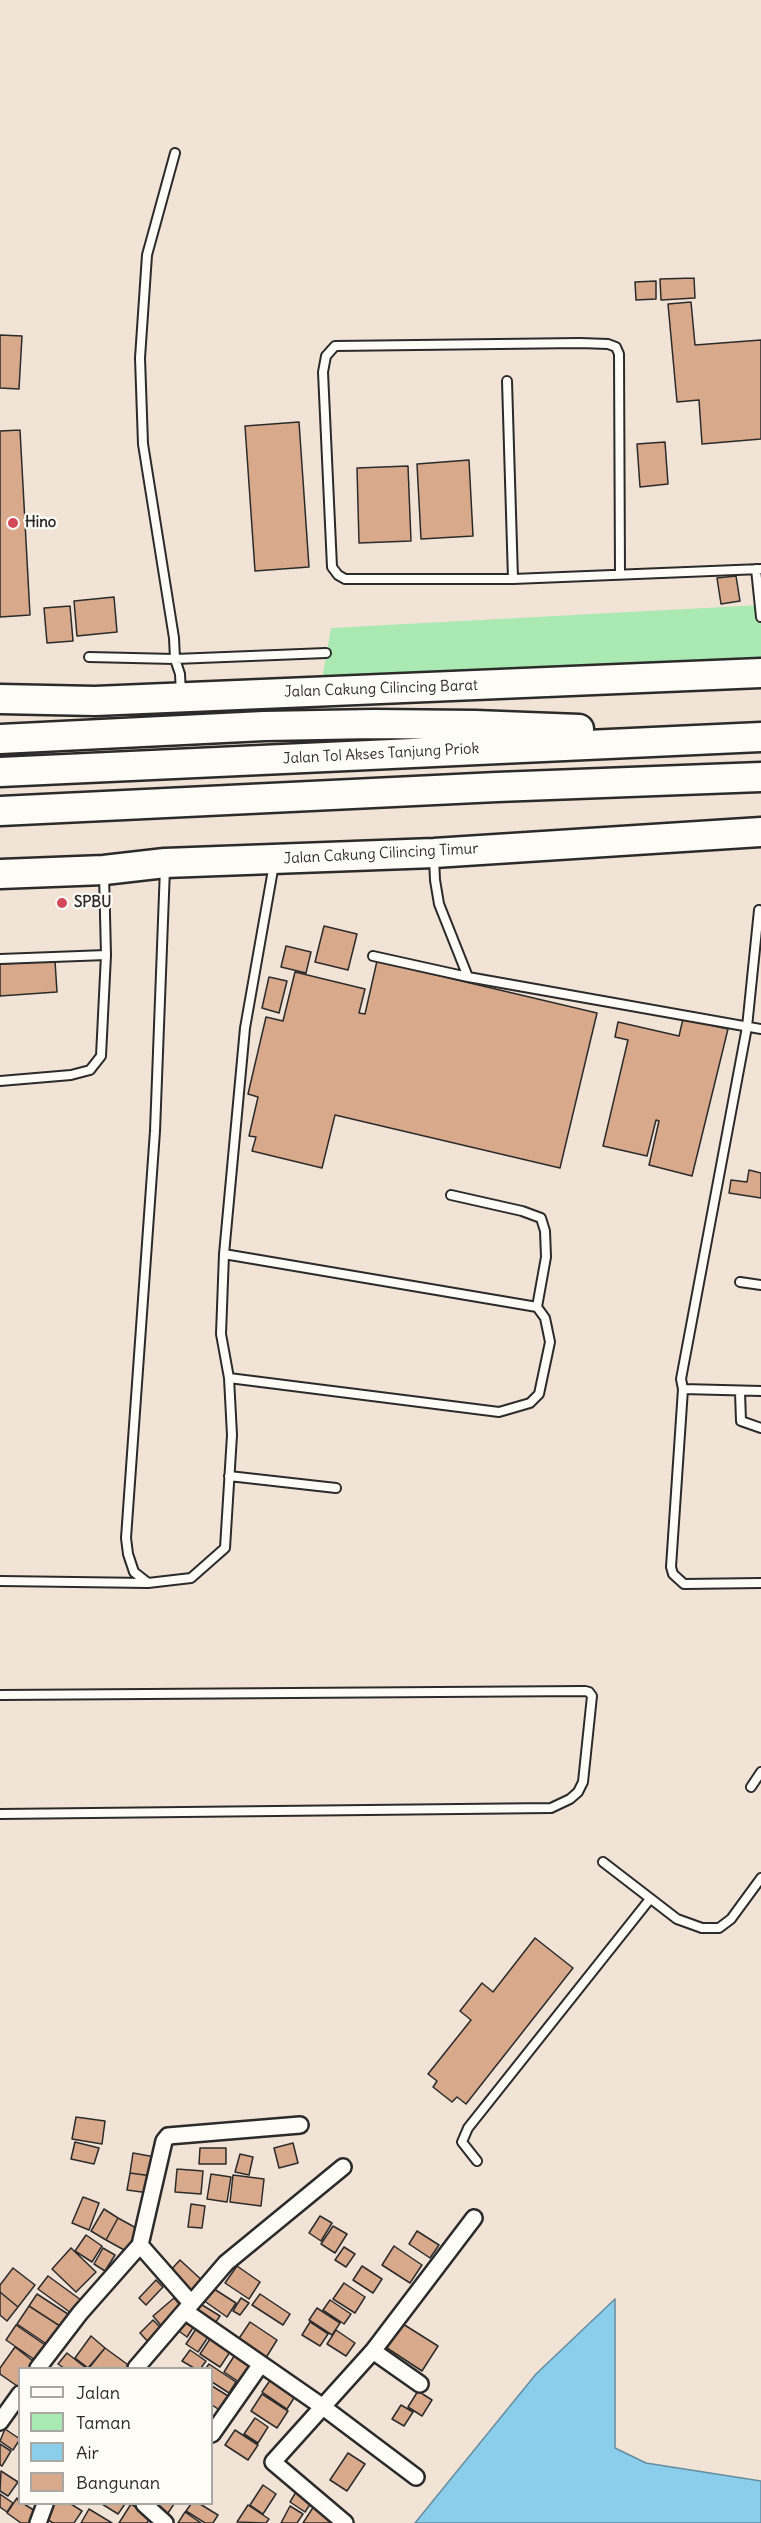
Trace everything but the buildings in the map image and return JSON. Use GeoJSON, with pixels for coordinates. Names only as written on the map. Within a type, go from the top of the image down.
{"type":"FeatureCollection","features":[{"type":"Feature","properties":{"kind":"highway","name":"Jalan Cakung Cilincing Barat"},"geometry":{"type":"LineString","coordinates":[[0,699],[95,701],[761,673]]}},
{"type":"Feature","properties":{"kind":"highway"},"geometry":{"type":"LineString","coordinates":[[0,738],[264,726],[397,724],[544,727],[708,739]]}},
{"type":"Feature","properties":{"kind":"highway","name":"Jalan Tol Akses Tanjung Priok"},"geometry":{"type":"LineString","coordinates":[[0,772],[761,736]]}},
{"type":"Feature","properties":{"kind":"highway"},"geometry":{"type":"LineString","coordinates":[[0,811],[761,777]]}},
{"type":"Feature","properties":{"kind":"highway","name":"Jalan Cakung Cilincing Timur"},"geometry":{"type":"LineString","coordinates":[[0,874],[104,870],[165,863],[434,853],[761,832]]}},
{"type":"Feature","properties":{"kind":"street"},"geometry":{"type":"LineString","coordinates":[[39,2367],[80,2313],[140,2245],[162,2145],[168,2136],[300,2125]]}},
{"type":"Feature","properties":{"kind":"street"},"geometry":{"type":"LineString","coordinates":[[137,2367],[226,2263],[343,2167]]}},
{"type":"Feature","properties":{"kind":"street"},"geometry":{"type":"LineString","coordinates":[[345,2523],[273,2462],[373,2351],[474,2218]]}},
{"type":"Feature","properties":{"kind":"street"},"geometry":{"type":"LineString","coordinates":[[140,2245],[188,2307],[261,2364],[416,2477]]}},
{"type":"Feature","properties":{"kind":"street"},"geometry":{"type":"LineString","coordinates":[[373,2351],[420,2384]]}},
{"type":"Feature","properties":{"kind":"street"},"geometry":{"type":"LineString","coordinates":[[213,2433],[261,2364]]}},
{"type":"Feature","properties":{"kind":"street"},"geometry":{"type":"LineString","coordinates":[[0,2422],[18,2398]]}},
{"type":"Feature","properties":{"kind":"street"},"geometry":{"type":"LineString","coordinates":[[38,2523],[45,2505]]}},
{"type":"Feature","properties":{"kind":"street"},"geometry":{"type":"LineString","coordinates":[[145,2505],[165,2523]]}},
{"type":"Feature","properties":{"kind":"lane"},"geometry":{"type":"LineString","coordinates":[[175,153],[147,255],[140,358],[143,444],[174,638],[175,659],[180,674],[181,697]]}},
{"type":"Feature","properties":{"kind":"lane"},"geometry":{"type":"LineString","coordinates":[[620,574],[619,354],[616,347],[608,344],[580,343],[335,346],[326,356],[323,372],[332,567],[338,575],[345,579],[513,579],[759,569],[761,617]]}},
{"type":"Feature","properties":{"kind":"lane"},"geometry":{"type":"LineString","coordinates":[[507,381],[513,579]]}},
{"type":"Feature","properties":{"kind":"lane"},"geometry":{"type":"LineString","coordinates":[[88,657],[175,659],[326,652]]}},
{"type":"Feature","properties":{"kind":"lane"},"geometry":{"type":"LineString","coordinates":[[434,853],[439,904],[468,976]]}},
{"type":"Feature","properties":{"kind":"lane"},"geometry":{"type":"LineString","coordinates":[[0,1581],[148,1583],[191,1578],[225,1548],[232,1435],[229,1378],[221,1334],[224,1254],[245,1028],[275,859]]}},
{"type":"Feature","properties":{"kind":"lane"},"geometry":{"type":"LineString","coordinates":[[148,1583],[134,1572],[126,1538],[155,1131],[165,863]]}},
{"type":"Feature","properties":{"kind":"lane"},"geometry":{"type":"LineString","coordinates":[[0,1081],[71,1075],[90,1070],[101,1056],[106,955],[104,870]]}},
{"type":"Feature","properties":{"kind":"lane"},"geometry":{"type":"LineString","coordinates":[[759,910],[747,1027],[681,1379],[683,1389],[671,1567],[673,1574],[684,1584],[761,1583]]}},
{"type":"Feature","properties":{"kind":"lane"},"geometry":{"type":"LineString","coordinates":[[0,959],[106,955]]}},
{"type":"Feature","properties":{"kind":"lane"},"geometry":{"type":"LineString","coordinates":[[373,956],[468,976],[761,1029]]}},
{"type":"Feature","properties":{"kind":"lane"},"geometry":{"type":"LineString","coordinates":[[451,1195],[522,1211],[541,1218],[545,1231],[546,1257],[537,1307]]}},
{"type":"Feature","properties":{"kind":"lane"},"geometry":{"type":"LineString","coordinates":[[224,1254],[537,1307],[545,1318],[550,1342],[539,1394],[530,1402],[499,1412],[229,1378]]}},
{"type":"Feature","properties":{"kind":"lane"},"geometry":{"type":"LineString","coordinates":[[740,1282],[761,1285]]}},
{"type":"Feature","properties":{"kind":"lane"},"geometry":{"type":"LineString","coordinates":[[683,1389],[761,1391]]}},
{"type":"Feature","properties":{"kind":"lane"},"geometry":{"type":"LineString","coordinates":[[740,1392],[741,1421],[761,1428]]}},
{"type":"Feature","properties":{"kind":"lane"},"geometry":{"type":"LineString","coordinates":[[229,1476],[336,1488]]}},
{"type":"Feature","properties":{"kind":"lane"},"geometry":{"type":"LineString","coordinates":[[0,1695],[585,1691],[592,1696],[583,1782],[578,1792],[570,1799],[551,1808],[0,1814]]}},
{"type":"Feature","properties":{"kind":"lane"},"geometry":{"type":"LineString","coordinates":[[751,1786],[761,1772]]}},
{"type":"Feature","properties":{"kind":"lane"},"geometry":{"type":"LineString","coordinates":[[603,1862],[677,1919],[702,1928],[719,1928],[731,1919],[761,1878]]}},
{"type":"Feature","properties":{"kind":"lane"},"geometry":{"type":"LineString","coordinates":[[477,2161],[462,2142],[468,2127],[650,1899]]}},
{"type":"Feature","properties":{"kind":"green space"},"geometry":{"type":"Polygon","coordinates":[[[761,605],[761,673],[320,691],[331,628],[761,605]]]}},
{"type":"Feature","properties":{"kind":"water"},"geometry":{"type":"Polygon","coordinates":[[[615,2299],[615,2448],[646,2463],[761,2481],[761,2523],[415,2523],[536,2374],[615,2299]]]}},
{"type":"Feature","properties":{"kind":"place","name":"Hino"},"geometry":{"type":"Point","coordinates":[13,523]}},
{"type":"Feature","properties":{"kind":"place","name":"SPBU"},"geometry":{"type":"Point","coordinates":[62,903]}}]}
